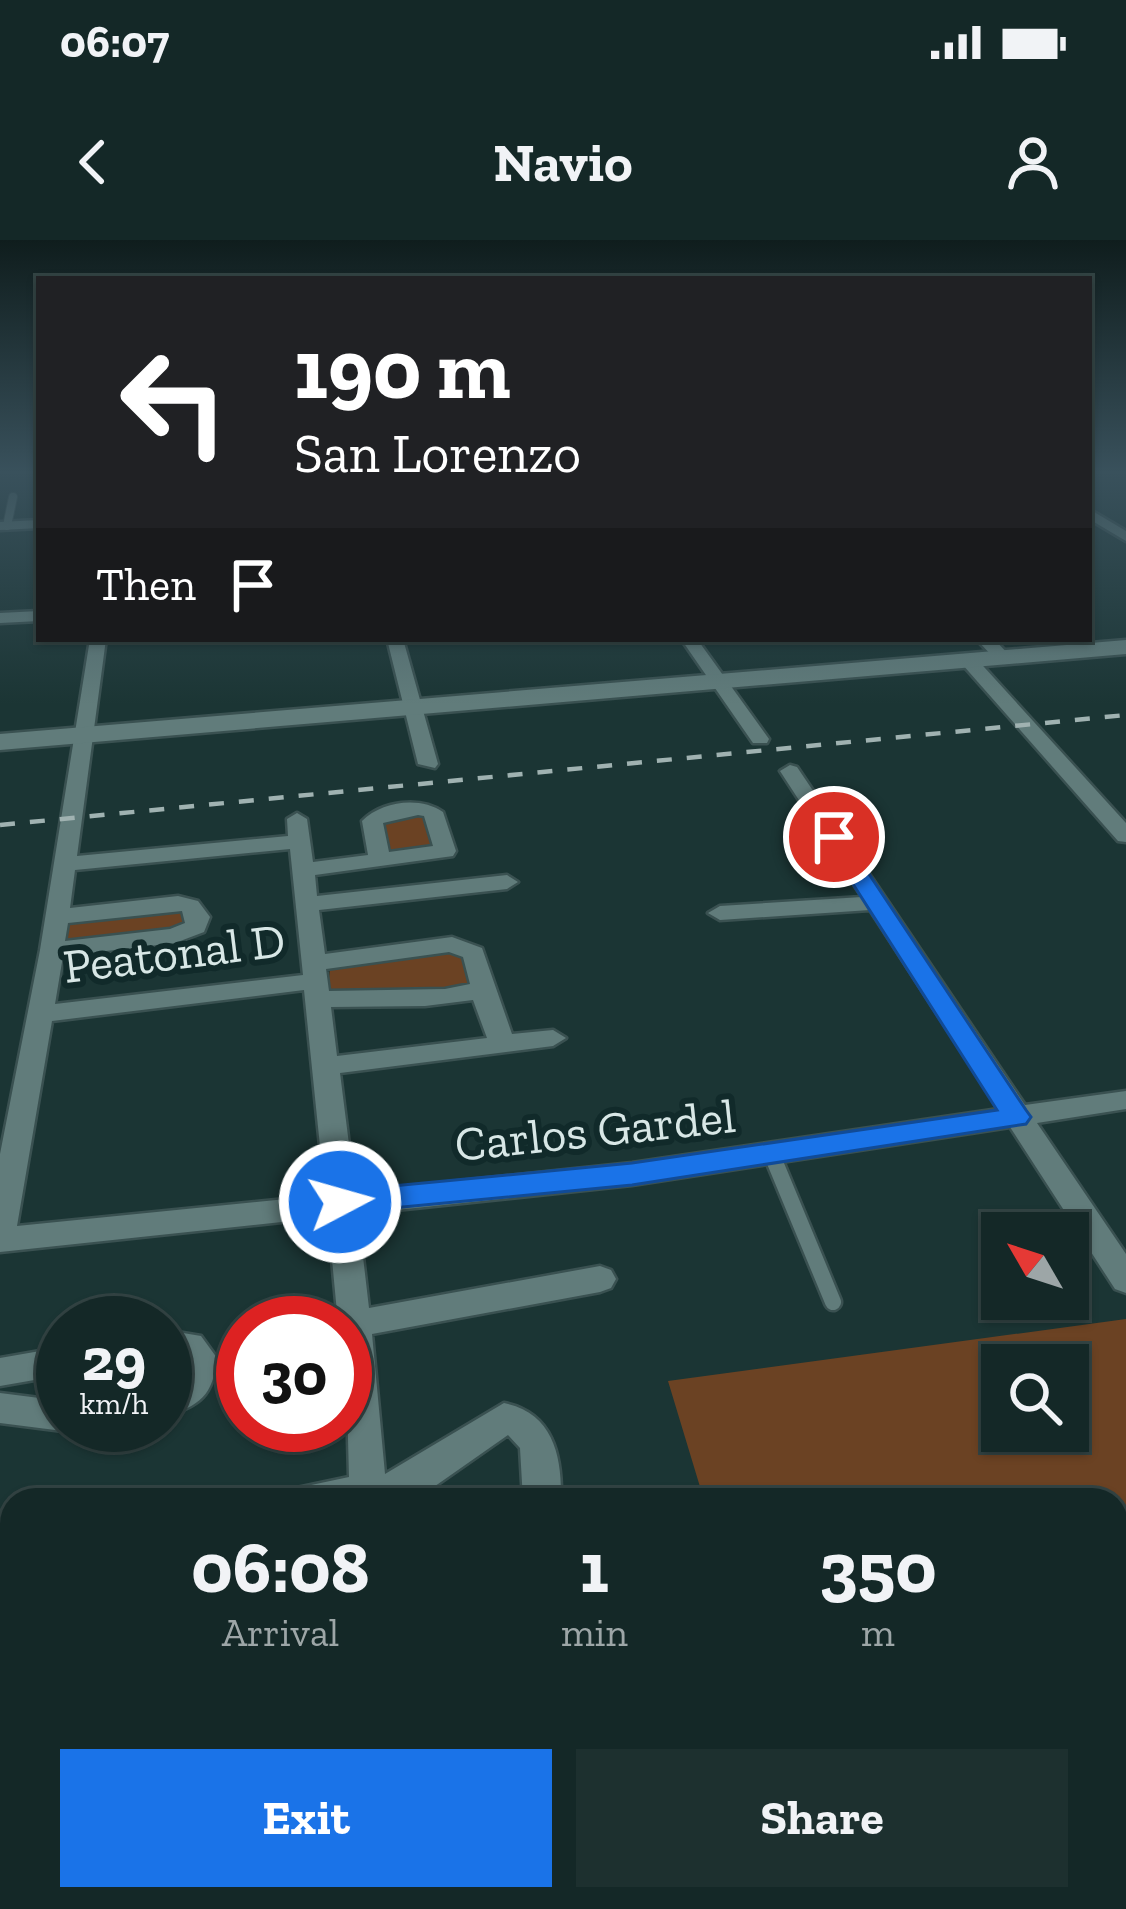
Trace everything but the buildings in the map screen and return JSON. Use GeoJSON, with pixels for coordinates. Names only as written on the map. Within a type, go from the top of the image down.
{"type":"FeatureCollection","features":[{"type":"Feature","properties":{"kind":"main road"},"geometry":{"type":"LineString","coordinates":[[0,742],[719,680],[985,652],[1126,647]]}},
{"type":"Feature","properties":{"kind":"street"},"geometry":{"type":"LineString","coordinates":[[0,618],[36,616]]}},
{"type":"Feature","properties":{"kind":"street"},"geometry":{"type":"LineString","coordinates":[[1,1228],[52,950],[98,642]]}},
{"type":"Feature","properties":{"kind":"street"},"geometry":{"type":"LineString","coordinates":[[395,642],[428,764]]}},
{"type":"Feature","properties":{"kind":"street"},"geometry":{"type":"LineString","coordinates":[[691,642],[760,739]]}},
{"type":"Feature","properties":{"kind":"street"},"geometry":{"type":"LineString","coordinates":[[985,652],[1028,730],[1117,816],[1126,836]]}},
{"type":"Feature","properties":{"kind":"street"},"geometry":{"type":"LineString","coordinates":[[790,771],[1126,1280]]}},
{"type":"Feature","properties":{"kind":"street"},"geometry":{"type":"LineString","coordinates":[[380,860],[372,821],[404,809],[433,812],[445,851]]}},
{"type":"Feature","properties":{"kind":"street"},"geometry":{"type":"LineString","coordinates":[[65,864],[301,843],[380,860],[445,851],[461,855],[468,885]]}},
{"type":"Feature","properties":{"kind":"street"},"geometry":{"type":"LineString","coordinates":[[301,843],[352,1296]]}},
{"type":"Feature","properties":{"kind":"street"},"geometry":{"type":"LineString","coordinates":[[308,904],[507,882]]}},
{"type":"Feature","properties":{"kind":"street"},"geometry":{"type":"LineString","coordinates":[[52,950],[176,935],[196,927],[197,916],[195,909],[178,903],[56,917]]}},
{"type":"Feature","properties":{"kind":"street"},"geometry":{"type":"LineString","coordinates":[[721,913],[877,903]]}},
{"type":"Feature","properties":{"kind":"street"},"geometry":{"type":"LineString","coordinates":[[318,982],[435,944],[464,946],[478,966],[503,1044]]}},
{"type":"Feature","properties":{"kind":"street"},"geometry":{"type":"LineString","coordinates":[[318,982],[363,993],[435,997],[482,989]]}},
{"type":"Feature","properties":{"kind":"street","name":"Peatonal D"},"geometry":{"type":"LineString","coordinates":[[41,1015],[318,982]]}},
{"type":"Feature","properties":{"kind":"street"},"geometry":{"type":"LineString","coordinates":[[326,1066],[553,1038]]}},
{"type":"Feature","properties":{"kind":"street","name":"Carlos Gardel"},"geometry":{"type":"LineString","coordinates":[[1,1228],[632,1174],[1126,1100]]}},
{"type":"Feature","properties":{"kind":"street"},"geometry":{"type":"LineString","coordinates":[[372,1321],[601,1279]]}},
{"type":"Feature","properties":{"kind":"street"},"geometry":{"type":"LineString","coordinates":[[192,1349],[200,1358],[200,1371],[192,1386]]}},
{"type":"Feature","properties":{"kind":"street"},"geometry":{"type":"LineString","coordinates":[[0,1372],[36,1366]]}},
{"type":"Feature","properties":{"kind":"street"},"geometry":{"type":"LineString","coordinates":[[0,1408],[36,1413]]}},
{"type":"Feature","properties":{"kind":"street"},"geometry":{"type":"LineString","coordinates":[[391,1488],[415,1479],[504,1418],[527,1425],[535,1435],[541,1488]]}},
{"type":"Feature","properties":{"kind":"street"},"geometry":{"type":"LineString","coordinates":[[366,1452],[368,1488]]}},
{"type":"Feature","properties":{"kind":"lane"},"geometry":{"type":"LineString","coordinates":[[772,1155],[833,1301]]}},
{"type":"Feature","properties":{"kind":"shaded area"},"geometry":{"type":"Polygon","coordinates":[[[411,812],[427,816],[437,848],[388,855],[381,819],[411,812]]]}},
{"type":"Feature","properties":{"kind":"shaded area"},"geometry":{"type":"Polygon","coordinates":[[[188,911],[185,924],[175,931],[63,945],[68,921],[188,911]]]}},
{"type":"Feature","properties":{"kind":"shaded area"},"geometry":{"type":"Polygon","coordinates":[[[452,951],[468,960],[472,981],[460,988],[328,990],[330,968],[452,951]]]}},
{"type":"Feature","properties":{"kind":"shaded area"},"geometry":{"type":"Polygon","coordinates":[[[1126,1319],[1126,1488],[700,1488],[668,1381],[1126,1319]]]}},
{"type":"Feature","properties":{"kind":"railway"},"geometry":{"type":"LineString","coordinates":[[0,825],[1126,715]]}},
{"type":"Feature","properties":{"kind":"route"},"geometry":{"type":"LineString","coordinates":[[340,1202],[632,1174],[1016,1117],[834,837]]}}]}
